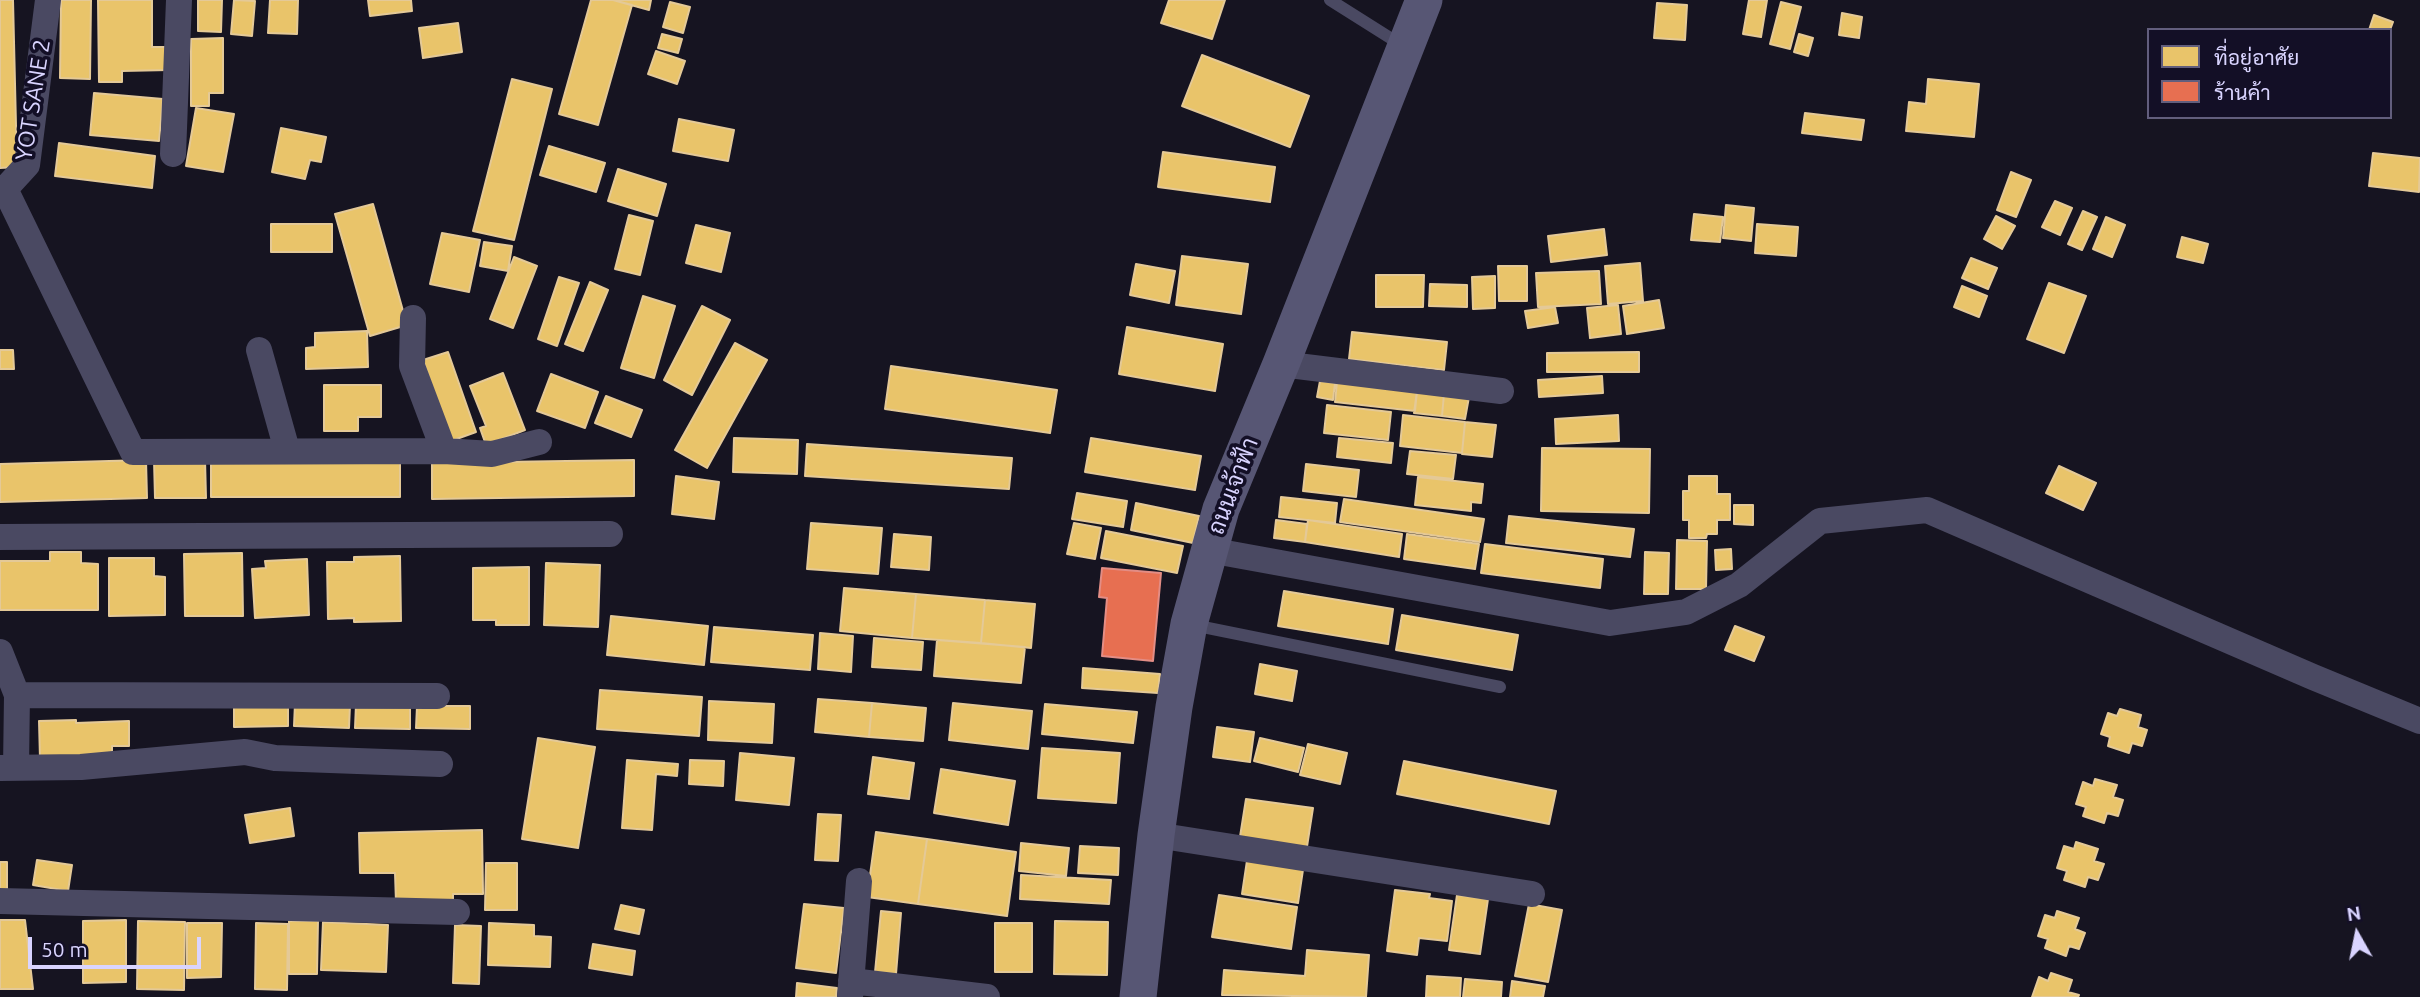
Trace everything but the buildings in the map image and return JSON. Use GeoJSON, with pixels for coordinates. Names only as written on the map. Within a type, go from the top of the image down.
{"type":"FeatureCollection","features":[{"type":"Feature","properties":{"kind":"main road","name":"ถนนเจ้าฟ้า"},"geometry":{"type":"LineString","coordinates":[[1138,997],[1174,707],[1189,624],[1209,550],[1221,509],[1424,0]]}},
{"type":"Feature","properties":{"kind":"street","name":"YOT SANE 2"},"geometry":{"type":"LineString","coordinates":[[3,188],[27,165],[48,0]]}},
{"type":"Feature","properties":{"kind":"street"},"geometry":{"type":"LineString","coordinates":[[173,154],[179,0]]}},
{"type":"Feature","properties":{"kind":"street"},"geometry":{"type":"LineString","coordinates":[[3,188],[133,452],[287,450],[492,454],[539,442]]}},
{"type":"Feature","properties":{"kind":"street"},"geometry":{"type":"LineString","coordinates":[[413,318],[412,366],[444,451]]}},
{"type":"Feature","properties":{"kind":"street"},"geometry":{"type":"LineString","coordinates":[[259,350],[287,450]]}},
{"type":"Feature","properties":{"kind":"street"},"geometry":{"type":"LineString","coordinates":[[1281,364],[1501,391]]}},
{"type":"Feature","properties":{"kind":"street"},"geometry":{"type":"LineString","coordinates":[[1209,550],[1610,623],[1686,612],[1739,584],[1820,521],[1927,510],[2420,721]]}},
{"type":"Feature","properties":{"kind":"street"},"geometry":{"type":"LineString","coordinates":[[0,537],[610,534]]}},
{"type":"Feature","properties":{"kind":"street"},"geometry":{"type":"LineString","coordinates":[[0,652],[17,695],[8,768],[81,767],[245,752],[275,758],[440,764]]}},
{"type":"Feature","properties":{"kind":"street"},"geometry":{"type":"LineString","coordinates":[[17,695],[437,696]]}},
{"type":"Feature","properties":{"kind":"street"},"geometry":{"type":"LineString","coordinates":[[1156,835],[1532,894]]}},
{"type":"Feature","properties":{"kind":"street"},"geometry":{"type":"LineString","coordinates":[[859,881],[850,989],[986,997]]}},
{"type":"Feature","properties":{"kind":"street"},"geometry":{"type":"LineString","coordinates":[[0,901],[457,912]]}},
{"type":"Feature","properties":{"kind":"lane"},"geometry":{"type":"LineString","coordinates":[[1330,0],[1406,48]]}},
{"type":"Feature","properties":{"kind":"lane"},"geometry":{"type":"LineString","coordinates":[[1189,624],[1500,687]]}}]}
